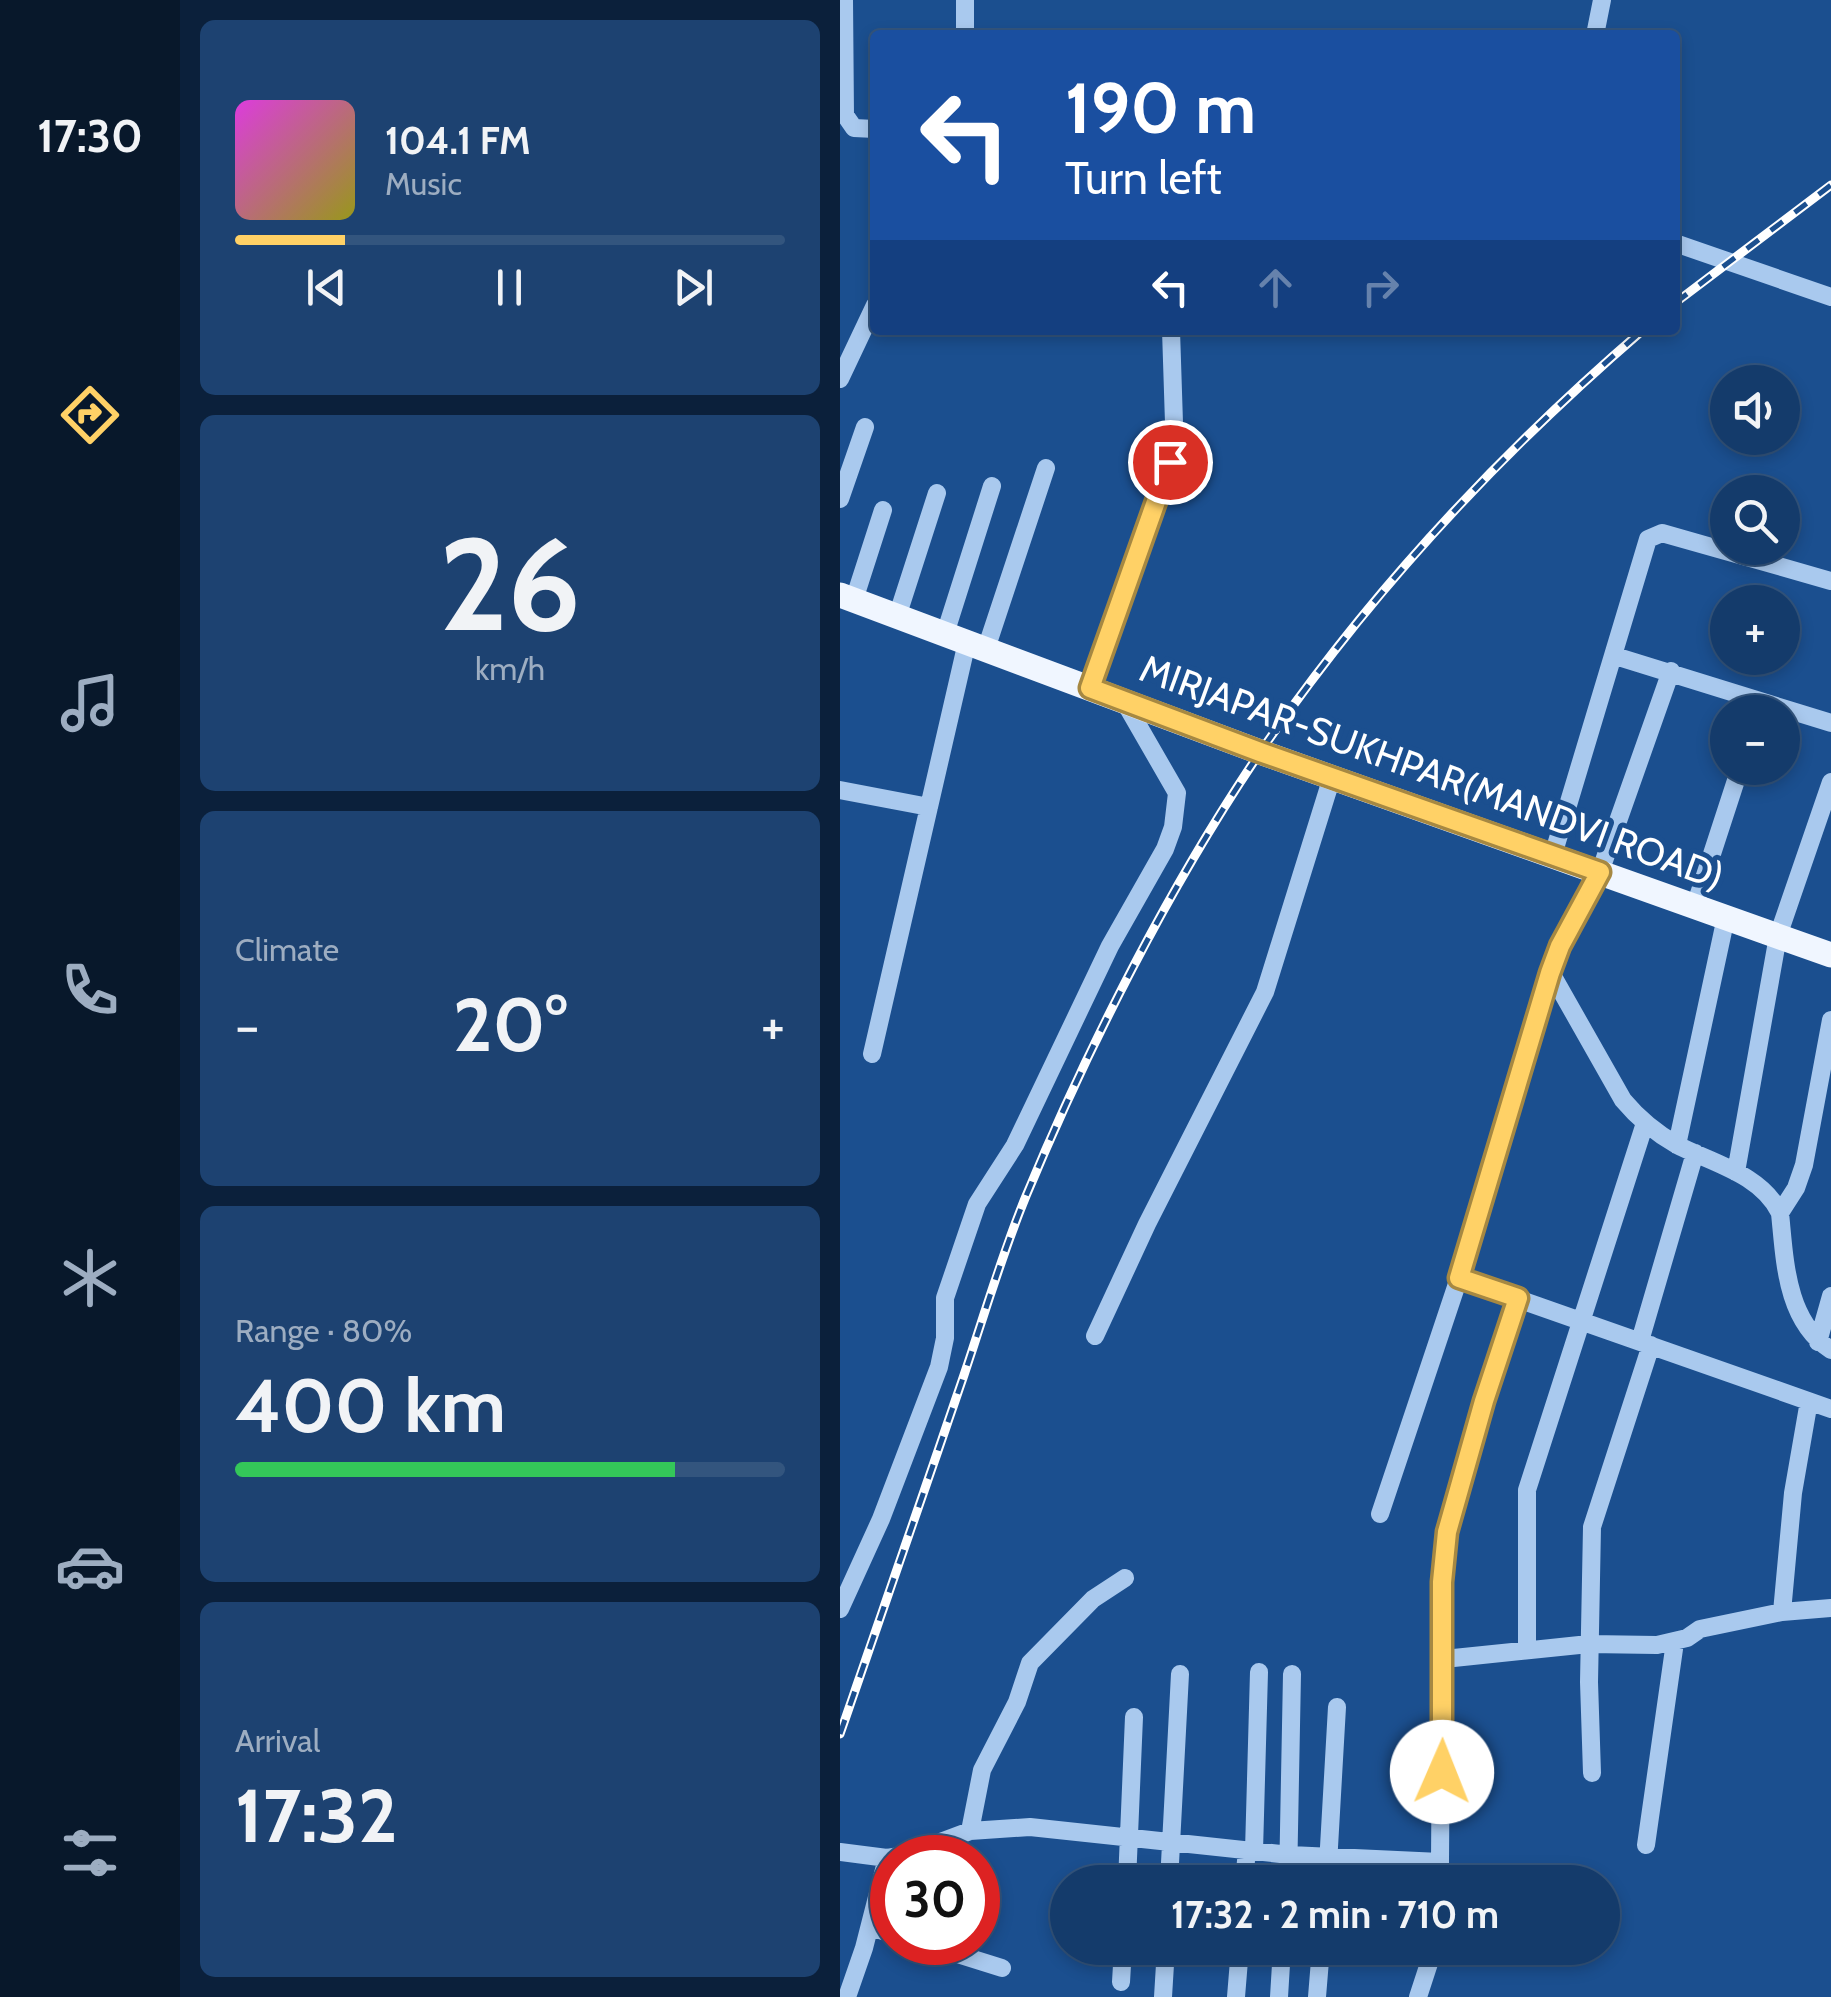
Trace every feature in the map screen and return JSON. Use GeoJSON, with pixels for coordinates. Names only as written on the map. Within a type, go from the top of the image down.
{"type":"FeatureCollection","features":[{"type":"Feature","properties":{"kind":"main road","name":"MIRJAPAR-SUKHPAR(MANDVI ROAD)"},"geometry":{"type":"LineString","coordinates":[[847,598],[1831,955]]}},
{"type":"Feature","properties":{"kind":"street"},"geometry":{"type":"LineString","coordinates":[[844,0],[844,115],[854,128],[870,129]]}},
{"type":"Feature","properties":{"kind":"street"},"geometry":{"type":"LineString","coordinates":[[964,0],[966,30]]}},
{"type":"Feature","properties":{"kind":"street"},"geometry":{"type":"LineString","coordinates":[[1596,30],[1602,0]]}},
{"type":"Feature","properties":{"kind":"street"},"geometry":{"type":"LineString","coordinates":[[1680,246],[1831,297]]}},
{"type":"Feature","properties":{"kind":"street"},"geometry":{"type":"LineString","coordinates":[[840,379],[870,316]]}},
{"type":"Feature","properties":{"kind":"street"},"geometry":{"type":"LineString","coordinates":[[1090,688],[1170,462],[1174,423],[1171,335]]}},
{"type":"Feature","properties":{"kind":"street"},"geometry":{"type":"LineString","coordinates":[[840,500],[865,427]]}},
{"type":"Feature","properties":{"kind":"street"},"geometry":{"type":"LineString","coordinates":[[966,642],[1046,468]]}},
{"type":"Feature","properties":{"kind":"street"},"geometry":{"type":"LineString","coordinates":[[872,1054],[966,642],[992,486]]}},
{"type":"Feature","properties":{"kind":"street"},"geometry":{"type":"LineString","coordinates":[[897,616],[937,493]]}},
{"type":"Feature","properties":{"kind":"street"},"geometry":{"type":"LineString","coordinates":[[847,598],[883,510]]}},
{"type":"Feature","properties":{"kind":"street"},"geometry":{"type":"LineString","coordinates":[[1553,856],[1645,544],[1652,534],[1662,533],[1831,581]]}},
{"type":"Feature","properties":{"kind":"street"},"geometry":{"type":"LineString","coordinates":[[1615,656],[1671,671],[1730,695]]}},
{"type":"Feature","properties":{"kind":"street"},"geometry":{"type":"LineString","coordinates":[[1380,1514],[1459,1278],[1550,973],[1560,946],[1600,872],[1671,671]]}},
{"type":"Feature","properties":{"kind":"street"},"geometry":{"type":"LineString","coordinates":[[840,1609],[881,1519],[938,1367],[945,1338],[944,1298],[977,1204],[1023,1129],[1110,946],[1165,849],[1173,827],[1177,792],[1124,700]]}},
{"type":"Feature","properties":{"kind":"street"},"geometry":{"type":"LineString","coordinates":[[1800,716],[1831,723]]}},
{"type":"Feature","properties":{"kind":"street"},"geometry":{"type":"LineString","coordinates":[[1095,1336],[1147,1224],[1266,992],[1332,777]]}},
{"type":"Feature","properties":{"kind":"street"},"geometry":{"type":"LineString","coordinates":[[1736,1172],[1778,936],[1831,782]]}},
{"type":"Feature","properties":{"kind":"street"},"geometry":{"type":"LineString","coordinates":[[1695,906],[1734,785]]}},
{"type":"Feature","properties":{"kind":"street"},"geometry":{"type":"LineString","coordinates":[[840,790],[929,807]]}},
{"type":"Feature","properties":{"kind":"street"},"geometry":{"type":"LineString","coordinates":[[1678,1145],[1726,917]]}},
{"type":"Feature","properties":{"kind":"street"},"geometry":{"type":"LineString","coordinates":[[1550,973],[1623,1100],[1645,1123],[1678,1145],[1736,1172],[1774,1202],[1780,1213],[1794,1302],[1804,1326],[1825,1346]]}},
{"type":"Feature","properties":{"kind":"street"},"geometry":{"type":"LineString","coordinates":[[1780,1213],[1796,1188],[1804,1165],[1831,1020]]}},
{"type":"Feature","properties":{"kind":"street"},"geometry":{"type":"LineString","coordinates":[[1526,1650],[1527,1490],[1645,1123]]}},
{"type":"Feature","properties":{"kind":"street"},"geometry":{"type":"LineString","coordinates":[[1592,1773],[1592,1527],[1696,1153]]}},
{"type":"Feature","properties":{"kind":"street"},"geometry":{"type":"LineString","coordinates":[[1459,1278],[1831,1409]]}},
{"type":"Feature","properties":{"kind":"street"},"geometry":{"type":"LineString","coordinates":[[1825,1346],[1831,1296]]}},
{"type":"Feature","properties":{"kind":"street"},"geometry":{"type":"LineString","coordinates":[[1440,1865],[1442,1582],[1447,1532],[1478,1418],[1518,1298]]}},
{"type":"Feature","properties":{"kind":"street"},"geometry":{"type":"LineString","coordinates":[[1782,1612],[1793,1493],[1809,1402]]}},
{"type":"Feature","properties":{"kind":"street"},"geometry":{"type":"LineString","coordinates":[[970,1831],[982,1770],[1017,1702],[1030,1663],[1093,1599],[1126,1578]]}},
{"type":"Feature","properties":{"kind":"street"},"geometry":{"type":"LineString","coordinates":[[1444,1658],[1589,1644],[1657,1645],[1675,1642],[1700,1629],[1782,1612],[1831,1608]]}},
{"type":"Feature","properties":{"kind":"street"},"geometry":{"type":"LineString","coordinates":[[1646,1846],[1675,1642]]}},
{"type":"Feature","properties":{"kind":"street"},"geometry":{"type":"LineString","coordinates":[[1247,1865],[1259,1672]]}},
{"type":"Feature","properties":{"kind":"street"},"geometry":{"type":"LineString","coordinates":[[1170,1865],[1180,1674]]}},
{"type":"Feature","properties":{"kind":"street"},"geometry":{"type":"LineString","coordinates":[[1289,1865],[1292,1674]]}},
{"type":"Feature","properties":{"kind":"street"},"geometry":{"type":"LineString","coordinates":[[1328,1865],[1337,1707]]}},
{"type":"Feature","properties":{"kind":"street"},"geometry":{"type":"LineString","coordinates":[[1128,1865],[1134,1717]]}},
{"type":"Feature","properties":{"kind":"street"},"geometry":{"type":"LineString","coordinates":[[959,1835],[1030,1827],[1290,1856],[1440,1862]]}},
{"type":"Feature","properties":{"kind":"street"},"geometry":{"type":"LineString","coordinates":[[840,1852],[870,1856]]}},
{"type":"Feature","properties":{"kind":"street"},"geometry":{"type":"LineString","coordinates":[[848,1997],[870,1928]]}},
{"type":"Feature","properties":{"kind":"street"},"geometry":{"type":"LineString","coordinates":[[992,1965],[1002,1968]]}},
{"type":"Feature","properties":{"kind":"street"},"geometry":{"type":"LineString","coordinates":[[1120,1982],[1122,1965]]}},
{"type":"Feature","properties":{"kind":"street"},"geometry":{"type":"LineString","coordinates":[[1163,1997],[1165,1965]]}},
{"type":"Feature","properties":{"kind":"street"},"geometry":{"type":"LineString","coordinates":[[1236,1997],[1239,1965]]}},
{"type":"Feature","properties":{"kind":"street"},"geometry":{"type":"LineString","coordinates":[[1278,1997],[1281,1965]]}},
{"type":"Feature","properties":{"kind":"street"},"geometry":{"type":"LineString","coordinates":[[1318,1997],[1321,1965]]}},
{"type":"Feature","properties":{"kind":"street"},"geometry":{"type":"LineString","coordinates":[[1418,1997],[1429,1965]]}},
{"type":"Feature","properties":{"kind":"railway"},"geometry":{"type":"LineString","coordinates":[[1680,299],[1831,185]]}},
{"type":"Feature","properties":{"kind":"railway"},"geometry":{"type":"LineString","coordinates":[[840,1734],[1026,1196],[1076,1082],[1163,911],[1261,751],[1391,582],[1488,476],[1637,335]]}},
{"type":"Feature","properties":{"kind":"route"},"geometry":{"type":"LineString","coordinates":[[1170,462],[1090,688],[1600,872],[1560,946],[1550,973],[1459,1278],[1518,1298],[1447,1532],[1442,1582],[1442,1772]]}}]}
